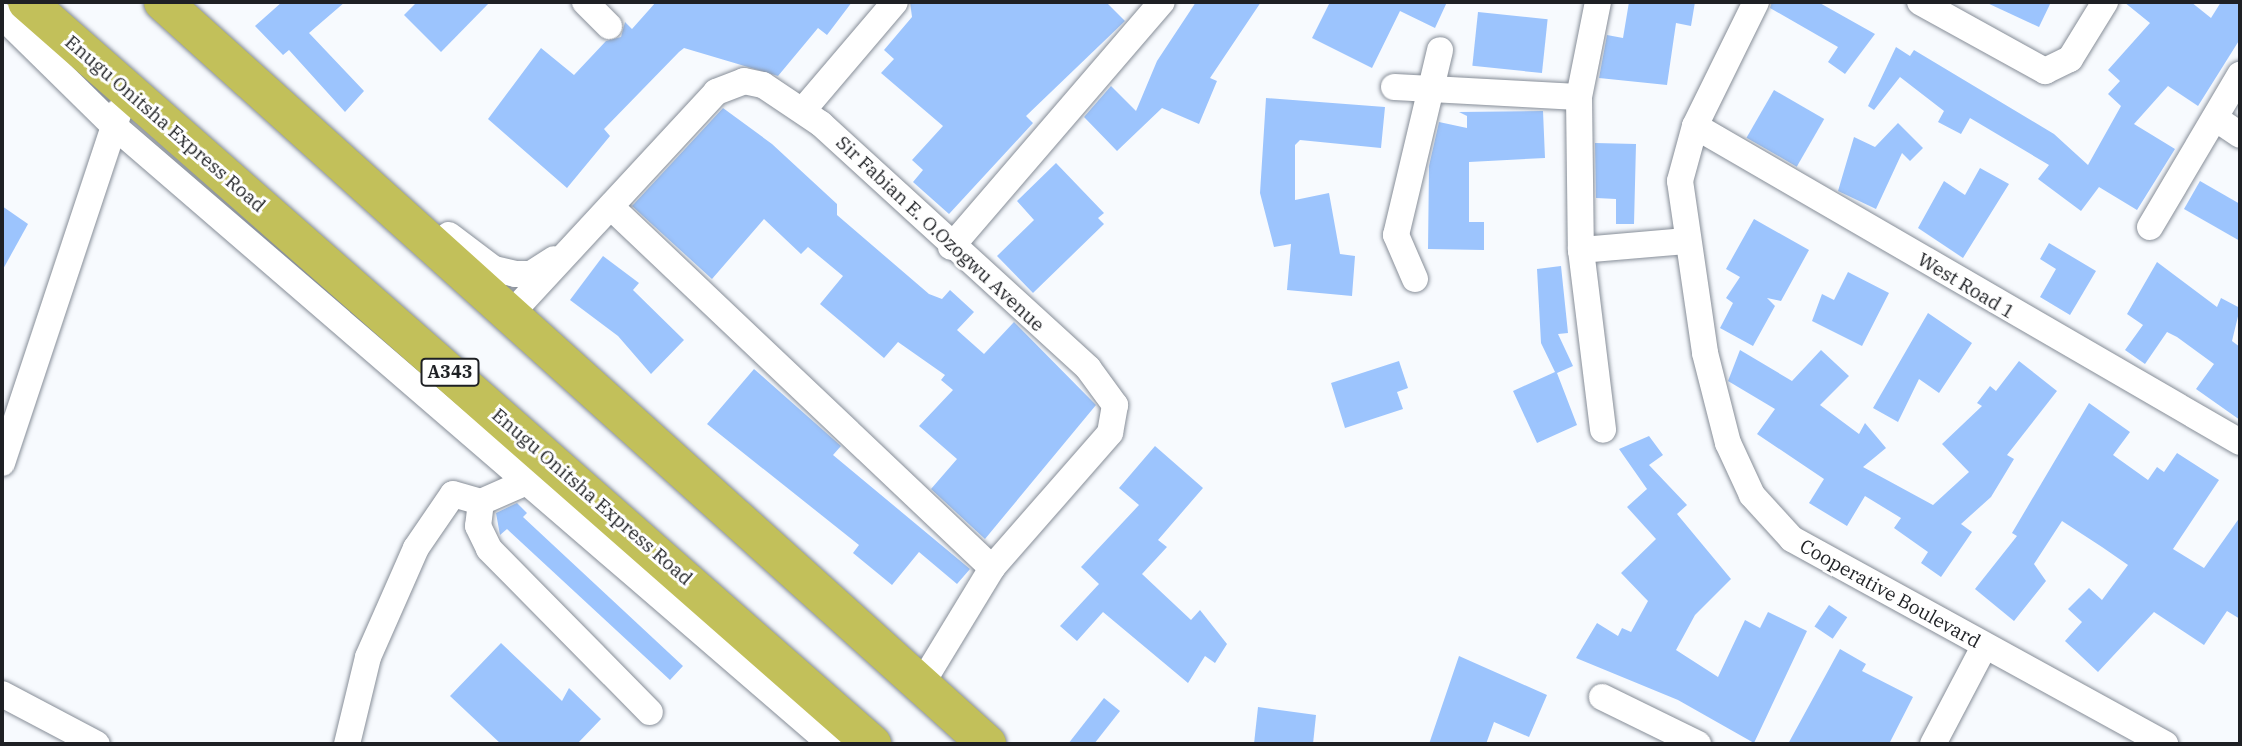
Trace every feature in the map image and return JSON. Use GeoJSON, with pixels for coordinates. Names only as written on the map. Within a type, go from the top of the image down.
{"type":"FeatureCollection","features":[{"type":"Feature","properties":{"kind":"highway","name":"Enugu Onitsha Express Road"},"geometry":{"type":"LineString","coordinates":[[27,2],[120,109],[872,744]]}},
{"type":"Feature","properties":{"kind":"highway"},"geometry":{"type":"LineString","coordinates":[[163,2],[507,318],[987,744]]}},
{"type":"Feature","properties":{"kind":"street"},"geometry":{"type":"LineString","coordinates":[[585,2],[609,26]]}},
{"type":"Feature","properties":{"kind":"street"},"geometry":{"type":"LineString","coordinates":[[804,109],[895,2]]}},
{"type":"Feature","properties":{"kind":"street"},"geometry":{"type":"LineString","coordinates":[[951,247],[1162,2]]}},
{"type":"Feature","properties":{"kind":"street"},"geometry":{"type":"LineString","coordinates":[[1598,2],[1579,97],[1581,250],[1603,430]]}},
{"type":"Feature","properties":{"kind":"street","name":"Cooperative Boulevard"},"geometry":{"type":"LineString","coordinates":[[1756,2],[1695,126],[1679,181],[1685,241],[1728,443],[1752,495],[1792,539],[1984,647],[2165,744]]}},
{"type":"Feature","properties":{"kind":"street"},"geometry":{"type":"LineString","coordinates":[[1920,2],[2045,71],[2070,59],[2105,2]]}},
{"type":"Feature","properties":{"kind":"street"},"geometry":{"type":"LineString","coordinates":[[2,16],[120,109],[531,480],[831,744]]}},
{"type":"Feature","properties":{"kind":"street"},"geometry":{"type":"LineString","coordinates":[[1415,279],[1396,235],[1436,85],[1440,50]]}},
{"type":"Feature","properties":{"kind":"street"},"geometry":{"type":"LineString","coordinates":[[2150,227],[2240,75]]}},
{"type":"Feature","properties":{"kind":"street","name":"Sir Fabian E. O.Ozogwu Avenue"},"geometry":{"type":"LineString","coordinates":[[507,318],[728,85],[763,85],[804,109],[951,247],[1088,368],[1115,405],[1110,433],[992,568],[921,685]]}},
{"type":"Feature","properties":{"kind":"street"},"geometry":{"type":"LineString","coordinates":[[1394,87],[1436,85],[1579,97]]}},
{"type":"Feature","properties":{"kind":"street"},"geometry":{"type":"LineString","coordinates":[[2,463],[120,109]]}},
{"type":"Feature","properties":{"kind":"street"},"geometry":{"type":"LineString","coordinates":[[2215,118],[2240,135]]}},
{"type":"Feature","properties":{"kind":"street","name":"West Road 1"},"geometry":{"type":"LineString","coordinates":[[1695,126],[2240,442]]}},
{"type":"Feature","properties":{"kind":"street"},"geometry":{"type":"LineString","coordinates":[[611,207],[992,568]]}},
{"type":"Feature","properties":{"kind":"street"},"geometry":{"type":"LineString","coordinates":[[397,215],[424,211],[468,252],[515,275],[531,274],[566,255]]}},
{"type":"Feature","properties":{"kind":"street"},"geometry":{"type":"LineString","coordinates":[[1581,250],[1685,241]]}},
{"type":"Feature","properties":{"kind":"street"},"geometry":{"type":"LineString","coordinates":[[347,744],[348,718],[368,657],[416,548],[453,494],[481,502],[531,480]]}},
{"type":"Feature","properties":{"kind":"street"},"geometry":{"type":"LineString","coordinates":[[481,502],[478,526],[501,568],[650,712]]}},
{"type":"Feature","properties":{"kind":"street"},"geometry":{"type":"LineString","coordinates":[[1933,744],[1984,647]]}},
{"type":"Feature","properties":{"kind":"street"},"geometry":{"type":"LineString","coordinates":[[2,694],[97,744]]}},
{"type":"Feature","properties":{"kind":"street"},"geometry":{"type":"LineString","coordinates":[[1602,697],[1698,744]]}},
{"type":"Feature","properties":{"kind":"building"},"geometry":{"type":"Polygon","coordinates":[[[282,2],[345,2],[309,33],[364,91],[345,112],[289,50],[283,55],[255,26],[282,2]]]}},
{"type":"Feature","properties":{"kind":"building"},"geometry":{"type":"Polygon","coordinates":[[[417,2],[490,2],[441,52],[404,15],[417,2]]]}},
{"type":"Feature","properties":{"kind":"building"},"geometry":{"type":"Polygon","coordinates":[[[656,2],[852,2],[827,35],[818,28],[778,76],[684,48],[604,129],[610,136],[567,188],[488,119],[541,48],[574,75],[606,41],[621,37],[625,22],[632,29],[656,2]]]}},
{"type":"Feature","properties":{"kind":"building"},"geometry":{"type":"Polygon","coordinates":[[[910,2],[1106,2],[1125,21],[1026,116],[1033,123],[949,214],[913,182],[923,170],[912,160],[943,126],[881,73],[894,59],[884,50],[912,17],[910,2]]]}},
{"type":"Feature","properties":{"kind":"building"},"geometry":{"type":"Polygon","coordinates":[[[1196,2],[1261,2],[1210,78],[1217,81],[1199,124],[1162,108],[1117,151],[1084,117],[1111,86],[1136,111],[1157,61],[1196,2]]]}},
{"type":"Feature","properties":{"kind":"building"},"geometry":{"type":"Polygon","coordinates":[[[1330,2],[1447,2],[1435,28],[1400,11],[1372,68],[1312,38],[1330,2]]]}},
{"type":"Feature","properties":{"kind":"building"},"geometry":{"type":"Polygon","coordinates":[[[1629,2],[1695,2],[1691,26],[1676,23],[1667,85],[1599,78],[1607,35],[1623,38],[1629,2]]]}},
{"type":"Feature","properties":{"kind":"building"},"geometry":{"type":"Polygon","coordinates":[[[1772,2],[1818,2],[1875,34],[1845,74],[1828,62],[1838,47],[1770,8],[1772,2]]]}},
{"type":"Feature","properties":{"kind":"building"},"geometry":{"type":"Polygon","coordinates":[[[1985,2],[2051,2],[2039,27],[1985,2]]]}},
{"type":"Feature","properties":{"kind":"building"},"geometry":{"type":"Polygon","coordinates":[[[2124,2],[2191,2],[2211,18],[2221,2],[2240,2],[2240,39],[2198,106],[2168,86],[2134,124],[2175,149],[2137,210],[2099,187],[2081,211],[2038,179],[2049,165],[1970,118],[1961,134],[1938,122],[1944,111],[1900,77],[1874,110],[1868,106],[1896,47],[1910,56],[1914,50],[2054,134],[2088,165],[2121,106],[2108,94],[2120,81],[2108,70],[2150,23],[2124,2]]]}},
{"type":"Feature","properties":{"kind":"building"},"geometry":{"type":"Polygon","coordinates":[[[1478,12],[1548,19],[1542,73],[1472,66],[1478,12]]]}},
{"type":"Feature","properties":{"kind":"building"},"geometry":{"type":"Polygon","coordinates":[[[1774,90],[1824,119],[1797,167],[1746,138],[1774,90]]]}},
{"type":"Feature","properties":{"kind":"building"},"geometry":{"type":"Polygon","coordinates":[[[1266,98],[1385,107],[1381,148],[1300,140],[1295,145],[1295,200],[1329,193],[1340,254],[1355,256],[1352,296],[1287,290],[1291,244],[1274,247],[1260,193],[1266,98]]]}},
{"type":"Feature","properties":{"kind":"building"},"geometry":{"type":"Polygon","coordinates":[[[723,108],[772,144],[837,204],[837,215],[929,294],[942,299],[950,290],[974,312],[957,330],[984,354],[1014,322],[1096,405],[985,539],[931,489],[957,459],[919,426],[953,390],[941,380],[945,375],[898,342],[884,358],[820,304],[843,276],[808,247],[801,254],[764,219],[712,279],[632,206],[723,108]]]}},
{"type":"Feature","properties":{"kind":"building"},"geometry":{"type":"Polygon","coordinates":[[[1543,111],[1545,158],[1469,162],[1469,222],[1484,222],[1484,250],[1428,249],[1429,166],[1439,122],[1467,128],[1467,116],[1459,112],[1543,111]]]}},
{"type":"Feature","properties":{"kind":"building"},"geometry":{"type":"Polygon","coordinates":[[[1898,123],[1923,148],[1910,161],[1902,153],[1876,209],[1838,191],[1854,137],[1875,147],[1898,123]]]}},
{"type":"Feature","properties":{"kind":"building"},"geometry":{"type":"Polygon","coordinates":[[[1595,143],[1636,144],[1634,224],[1616,224],[1616,199],[1596,198],[1595,143]]]}},
{"type":"Feature","properties":{"kind":"building"},"geometry":{"type":"Polygon","coordinates":[[[1056,163],[1104,213],[1098,218],[1104,224],[1033,293],[997,256],[1034,220],[1017,201],[1056,163]]]}},
{"type":"Feature","properties":{"kind":"building"},"geometry":{"type":"Polygon","coordinates":[[[1980,168],[2009,184],[1963,258],[1918,228],[1944,181],[1965,195],[1980,168]]]}},
{"type":"Feature","properties":{"kind":"building"},"geometry":{"type":"Polygon","coordinates":[[[2200,181],[2240,204],[2240,241],[2184,209],[2200,181]]]}},
{"type":"Feature","properties":{"kind":"building"},"geometry":{"type":"Polygon","coordinates":[[[2,206],[28,224],[2,271],[2,206]]]}},
{"type":"Feature","properties":{"kind":"building"},"geometry":{"type":"Polygon","coordinates":[[[1754,219],[1809,250],[1781,301],[1767,298],[1775,306],[1753,346],[1720,328],[1733,303],[1726,298],[1740,277],[1726,269],[1754,219]]]}},
{"type":"Feature","properties":{"kind":"building"},"geometry":{"type":"Polygon","coordinates":[[[2049,243],[2096,271],[2070,315],[2040,297],[2056,269],[2040,259],[2049,243]]]}},
{"type":"Feature","properties":{"kind":"building"},"geometry":{"type":"Polygon","coordinates":[[[603,256],[639,283],[633,290],[684,340],[651,374],[618,336],[570,300],[603,256]]]}},
{"type":"Feature","properties":{"kind":"building"},"geometry":{"type":"Polygon","coordinates":[[[2157,262],[2217,307],[2221,298],[2240,308],[2232,341],[2240,347],[2240,420],[2196,389],[2214,364],[2177,337],[2167,332],[2145,364],[2125,350],[2143,325],[2127,314],[2157,262]]]}},
{"type":"Feature","properties":{"kind":"building"},"geometry":{"type":"Polygon","coordinates":[[[1561,266],[1568,333],[1558,334],[1573,366],[1557,373],[1577,425],[1537,443],[1513,391],[1555,372],[1541,343],[1537,269],[1561,266]]]}},
{"type":"Feature","properties":{"kind":"building"},"geometry":{"type":"Polygon","coordinates":[[[1848,272],[1889,293],[1862,346],[1812,321],[1822,294],[1834,300],[1848,272]]]}},
{"type":"Feature","properties":{"kind":"building"},"geometry":{"type":"Polygon","coordinates":[[[1928,313],[1972,343],[1939,393],[1919,379],[1898,422],[1873,408],[1928,313]]]}},
{"type":"Feature","properties":{"kind":"building"},"geometry":{"type":"Polygon","coordinates":[[[1740,350],[1792,381],[1821,350],[1849,376],[1820,405],[1859,434],[1865,423],[1886,448],[1863,467],[1933,505],[1969,472],[1942,444],[1982,406],[1977,403],[1990,386],[1996,391],[2019,361],[2057,391],[2007,455],[2014,459],[1991,497],[1961,524],[1972,532],[1941,577],[1921,563],[1928,552],[1894,528],[1901,518],[1865,496],[1847,526],[1809,503],[1824,479],[1757,434],[1775,409],[1728,381],[1740,350]]]}},
{"type":"Feature","properties":{"kind":"building"},"geometry":{"type":"Polygon","coordinates":[[[1399,361],[1408,388],[1397,392],[1403,409],[1345,428],[1331,383],[1399,361]]]}},
{"type":"Feature","properties":{"kind":"building"},"geometry":{"type":"Polygon","coordinates":[[[754,369],[841,446],[833,455],[970,569],[957,584],[919,552],[892,585],[853,553],[859,545],[707,424],[754,369]]]}},
{"type":"Feature","properties":{"kind":"building"},"geometry":{"type":"Polygon","coordinates":[[[2089,403],[2130,432],[2113,455],[2148,480],[2157,467],[2164,472],[2177,453],[2219,480],[2173,549],[2204,568],[2240,517],[2240,619],[2227,611],[2204,645],[2154,612],[2098,672],[2065,641],[2082,622],[2068,609],[2089,588],[2102,600],[2128,565],[2102,547],[2062,521],[2034,564],[2046,581],[2014,621],[1975,589],[2017,536],[2012,533],[2089,403]]]}},
{"type":"Feature","properties":{"kind":"building"},"geometry":{"type":"Polygon","coordinates":[[[1649,436],[1663,455],[1649,465],[1687,505],[1677,514],[1731,579],[1695,615],[1676,650],[1718,677],[1745,620],[1760,628],[1768,612],[1807,631],[1754,743],[1678,700],[1576,658],[1597,623],[1618,636],[1622,628],[1631,632],[1648,601],[1621,573],[1656,539],[1627,507],[1647,489],[1619,449],[1649,436]]]}},
{"type":"Feature","properties":{"kind":"building"},"geometry":{"type":"Polygon","coordinates":[[[1155,446],[1203,488],[1158,540],[1167,547],[1142,574],[1191,620],[1200,610],[1227,644],[1215,663],[1205,656],[1188,683],[1103,612],[1077,641],[1060,626],[1099,584],[1081,567],[1139,505],[1119,488],[1155,446]]]}},
{"type":"Feature","properties":{"kind":"building"},"geometry":{"type":"Polygon","coordinates":[[[517,503],[527,513],[523,517],[683,666],[670,680],[507,529],[500,535],[496,513],[517,503]]]}},
{"type":"Feature","properties":{"kind":"building"},"geometry":{"type":"Polygon","coordinates":[[[1829,605],[1847,617],[1833,639],[1814,627],[1829,605]]]}},
{"type":"Feature","properties":{"kind":"building"},"geometry":{"type":"Polygon","coordinates":[[[501,643],[562,701],[569,688],[601,719],[577,744],[501,744],[450,696],[501,643]]]}},
{"type":"Feature","properties":{"kind":"building"},"geometry":{"type":"Polygon","coordinates":[[[1840,649],[1866,664],[1862,671],[1913,697],[1889,744],[1788,744],[1840,649]]]}},
{"type":"Feature","properties":{"kind":"building"},"geometry":{"type":"Polygon","coordinates":[[[1459,656],[1547,695],[1529,737],[1494,722],[1486,744],[1429,744],[1459,656]]]}},
{"type":"Feature","properties":{"kind":"building"},"geometry":{"type":"Polygon","coordinates":[[[1104,698],[1120,711],[1094,744],[1068,744],[1104,698]]]}},
{"type":"Feature","properties":{"kind":"building"},"geometry":{"type":"Polygon","coordinates":[[[1258,707],[1316,715],[1313,744],[1254,744],[1258,707]]]}}]}
